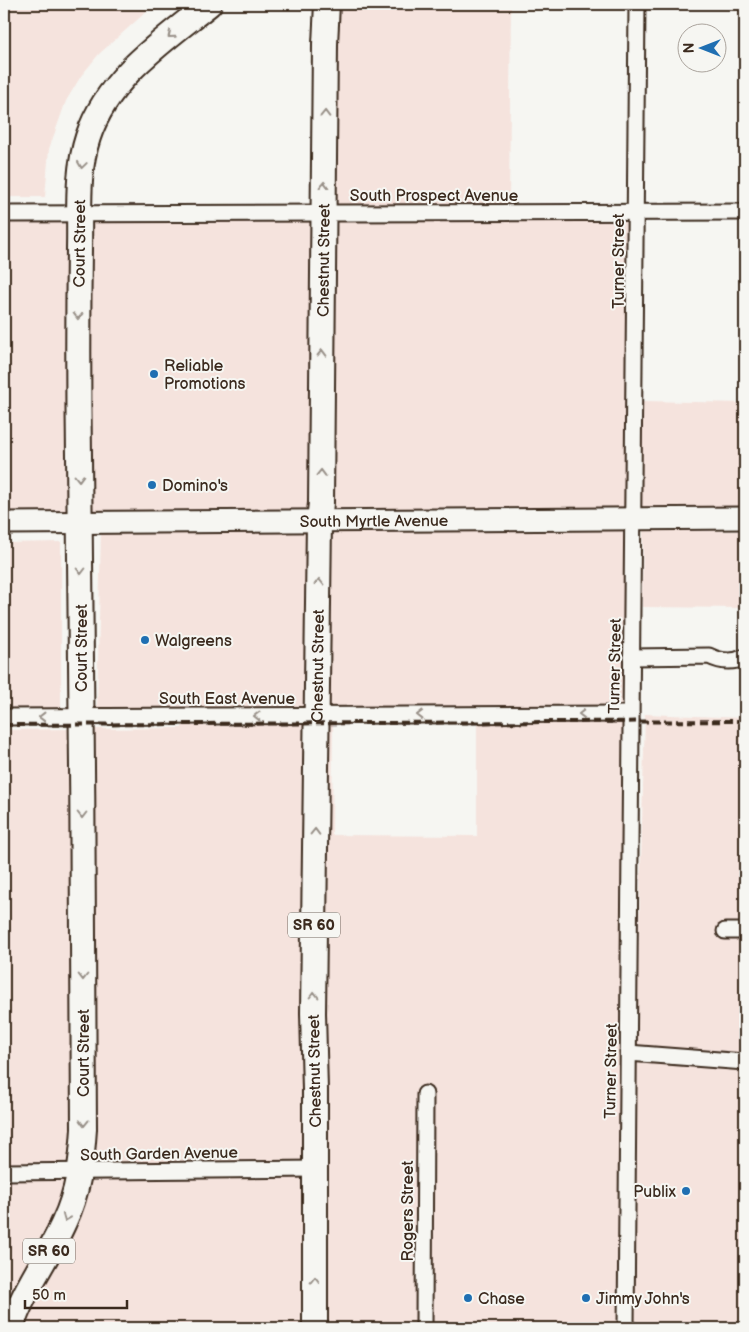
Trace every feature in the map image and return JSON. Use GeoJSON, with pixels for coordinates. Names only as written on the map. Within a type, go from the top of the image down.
{"type":"FeatureCollection","features":[{"type":"Feature","properties":{"kind":"main road","name":"Court Street"},"geometry":{"type":"LineString","coordinates":[[11,1328],[24,1296],[65,1220],[73,1199],[79,1172],[84,1129],[78,336],[80,180],[84,150],[89,134],[104,103],[130,70],[209,4]]}},
{"type":"Feature","properties":{"kind":"main road"},"geometry":{"type":"LineString","coordinates":[[322,4],[325,44]]}},
{"type":"Feature","properties":{"kind":"main road","name":"Chestnut Street"},"geometry":{"type":"LineString","coordinates":[[314,1328],[315,1168],[313,1013],[327,4]]}},
{"type":"Feature","properties":{"kind":"main road","name":"South Myrtle Avenue"},"geometry":{"type":"LineString","coordinates":[[4,523],[745,518]]}},
{"type":"Feature","properties":{"kind":"street","name":"Turner Street"},"geometry":{"type":"LineString","coordinates":[[626,1328],[637,4]]}},
{"type":"Feature","properties":{"kind":"street","name":"South Prospect Avenue"},"geometry":{"type":"LineString","coordinates":[[4,214],[745,212]]}},
{"type":"Feature","properties":{"kind":"street"},"geometry":{"type":"LineString","coordinates":[[631,657],[709,656],[720,651],[745,653]]}},
{"type":"Feature","properties":{"kind":"street"},"geometry":{"type":"LineString","coordinates":[[709,656],[720,662],[739,660],[745,657]]}},
{"type":"Feature","properties":{"kind":"street","name":"South East Avenue"},"geometry":{"type":"LineString","coordinates":[[4,717],[631,714]]}},
{"type":"Feature","properties":{"kind":"street"},"geometry":{"type":"LineString","coordinates":[[725,931],[745,931]]}},
{"type":"Feature","properties":{"kind":"street"},"geometry":{"type":"LineString","coordinates":[[628,1053],[745,1062]]}},
{"type":"Feature","properties":{"kind":"street","name":"Rogers Street"},"geometry":{"type":"LineString","coordinates":[[424,1328],[425,1094]]}},
{"type":"Feature","properties":{"kind":"street","name":"South Garden Avenue"},"geometry":{"type":"LineString","coordinates":[[4,1172],[315,1168]]}},
{"type":"Feature","properties":{"kind":"shaded area"},"geometry":{"type":"Polygon","coordinates":[[[4,4],[155,4],[99,54],[81,76],[66,101],[49,149],[45,197],[4,197],[4,4]]]}},
{"type":"Feature","properties":{"kind":"shaded area"},"geometry":{"type":"Polygon","coordinates":[[[335,4],[511,4],[509,205],[331,207],[335,4]]]}},
{"type":"Feature","properties":{"kind":"shaded area"},"geometry":{"type":"Polygon","coordinates":[[[628,219],[626,512],[328,514],[331,221],[628,219]]]}},
{"type":"Feature","properties":{"kind":"shaded area"},"geometry":{"type":"Polygon","coordinates":[[[4,221],[72,221],[72,515],[4,515],[4,221]]]}},
{"type":"Feature","properties":{"kind":"shaded area"},"geometry":{"type":"Polygon","coordinates":[[[88,221],[315,221],[312,514],[88,515],[88,221]]]}},
{"type":"Feature","properties":{"kind":"shaded area"},"geometry":{"type":"Polygon","coordinates":[[[642,401],[745,403],[745,511],[642,512],[642,401]]]}},
{"type":"Feature","properties":{"kind":"shaded area"},"geometry":{"type":"Polygon","coordinates":[[[625,526],[623,707],[325,709],[327,528],[625,526]]]}},
{"type":"Feature","properties":{"kind":"shaded area"},"geometry":{"type":"Polygon","coordinates":[[[311,528],[309,709],[97,710],[101,529],[311,528]]]}},
{"type":"Feature","properties":{"kind":"shaded area"},"geometry":{"type":"Polygon","coordinates":[[[643,531],[745,531],[745,608],[642,607],[643,531]]]}},
{"type":"Feature","properties":{"kind":"shaded area"},"geometry":{"type":"Polygon","coordinates":[[[61,542],[61,711],[4,712],[4,543],[61,542]]]}},
{"type":"Feature","properties":{"kind":"shaded area"},"geometry":{"type":"Polygon","coordinates":[[[645,714],[745,718],[745,924],[717,925],[717,938],[745,938],[745,1054],[636,1046],[645,714]]]}},
{"type":"Feature","properties":{"kind":"shaded area"},"geometry":{"type":"Polygon","coordinates":[[[623,721],[618,1328],[431,1328],[433,1088],[417,1087],[416,1328],[322,1328],[325,724],[333,724],[332,835],[477,836],[477,722],[623,721]]]}},
{"type":"Feature","properties":{"kind":"shaded area"},"geometry":{"type":"Polygon","coordinates":[[[309,724],[307,1162],[88,1165],[89,729],[309,724]]]}},
{"type":"Feature","properties":{"kind":"shaded area"},"geometry":{"type":"Polygon","coordinates":[[[73,729],[72,1165],[4,1165],[4,730],[73,729]]]}},
{"type":"Feature","properties":{"kind":"shaded area"},"geometry":{"type":"Polygon","coordinates":[[[636,1060],[745,1069],[745,1328],[634,1328],[636,1060]]]}},
{"type":"Feature","properties":{"kind":"shaded area"},"geometry":{"type":"Polygon","coordinates":[[[307,1176],[306,1328],[19,1328],[86,1179],[307,1176]]]}},
{"type":"Feature","properties":{"kind":"shaded area"},"geometry":{"type":"Polygon","coordinates":[[[4,1179],[69,1179],[65,1197],[4,1326],[4,1179]]]}},
{"type":"Feature","properties":{"kind":"railway"},"geometry":{"type":"LineString","coordinates":[[4,725],[745,721]]}},
{"type":"Feature","properties":{"kind":"place","name":"Reliable Promotions"},"geometry":{"type":"Point","coordinates":[154,374]}},
{"type":"Feature","properties":{"kind":"place","name":"Domino's"},"geometry":{"type":"Point","coordinates":[152,485]}},
{"type":"Feature","properties":{"kind":"place","name":"Walgreens"},"geometry":{"type":"Point","coordinates":[145,640]}},
{"type":"Feature","properties":{"kind":"place","name":"Publix"},"geometry":{"type":"Point","coordinates":[686,1191]}},
{"type":"Feature","properties":{"kind":"place","name":"Chase"},"geometry":{"type":"Point","coordinates":[468,1298]}},
{"type":"Feature","properties":{"kind":"place","name":"Jimmy John's"},"geometry":{"type":"Point","coordinates":[586,1298]}}]}
